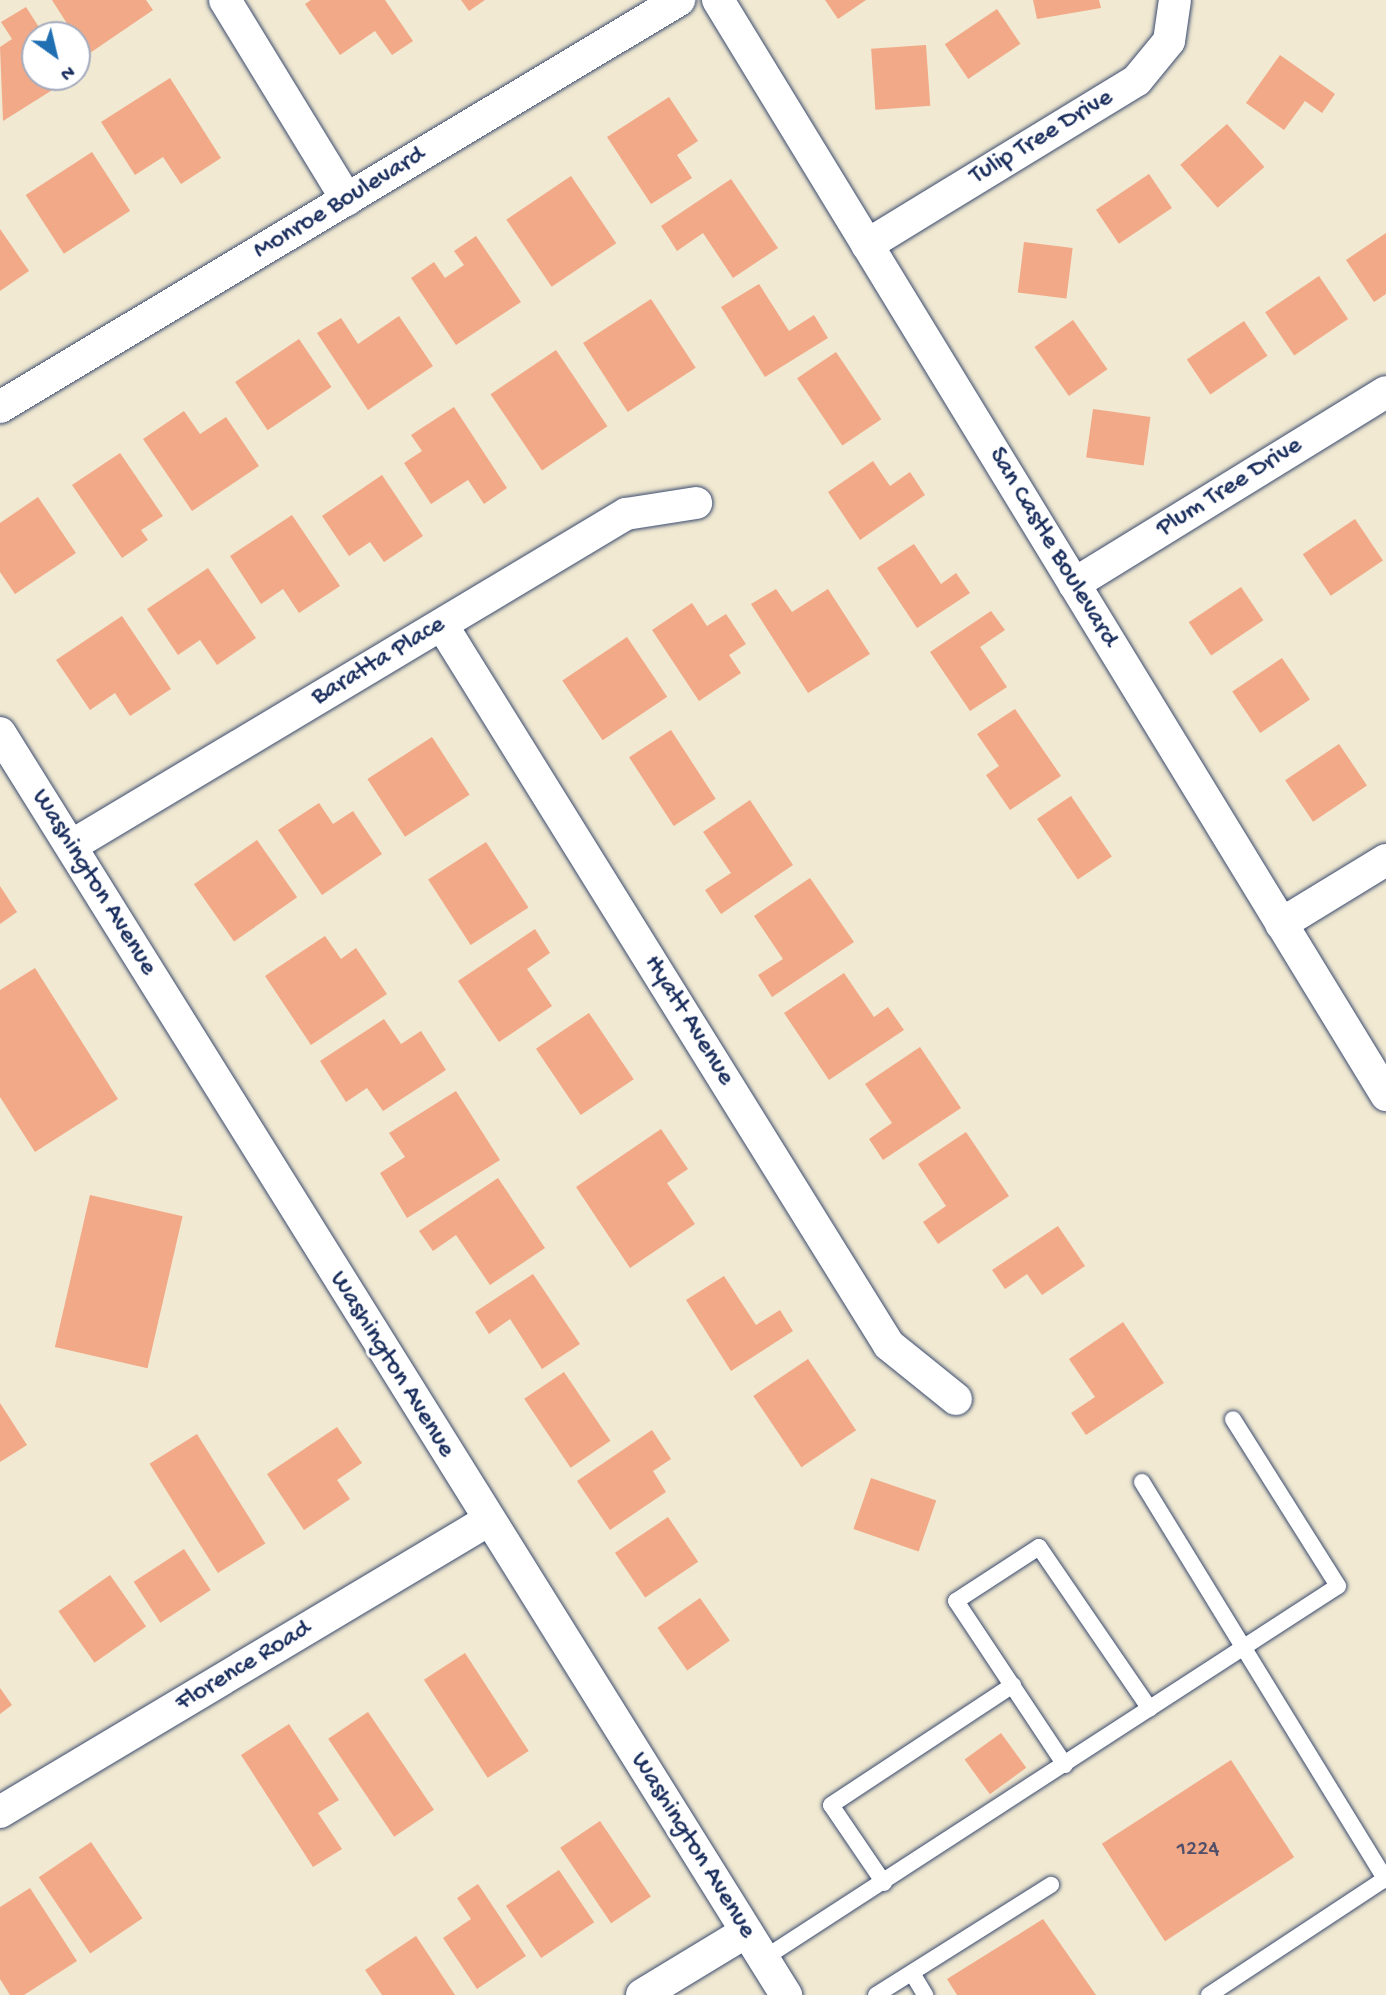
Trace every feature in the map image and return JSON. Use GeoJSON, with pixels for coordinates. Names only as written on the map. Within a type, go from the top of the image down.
{"type":"FeatureCollection","features":[{"type":"Feature","properties":{"kind":"street"},"geometry":{"type":"LineString","coordinates":[[225,0],[347,200]]}},
{"type":"Feature","properties":{"kind":"street","name":"Monroe Boulevard"},"geometry":{"type":"LineString","coordinates":[[0,407],[680,0]]}},
{"type":"Feature","properties":{"kind":"street","name":"San Castle Boulevard"},"geometry":{"type":"LineString","coordinates":[[718,0],[1386,1096]]}},
{"type":"Feature","properties":{"kind":"street","name":"Tulip Tree Drive"},"geometry":{"type":"LineString","coordinates":[[867,245],[1137,80],[1169,41],[1175,0]]}},
{"type":"Feature","properties":{"kind":"street","name":"Plum Tree Drive"},"geometry":{"type":"LineString","coordinates":[[1074,584],[1386,392]]}},
{"type":"Feature","properties":{"kind":"street","name":"Baratta Place"},"geometry":{"type":"LineString","coordinates":[[71,846],[626,514],[696,503]]}},
{"type":"Feature","properties":{"kind":"street","name":"Hyatt Avenue"},"geometry":{"type":"LineString","coordinates":[[442,625],[889,1345],[956,1399]]}},
{"type":"Feature","properties":{"kind":"street","name":"Washington Avenue"},"geometry":{"type":"LineString","coordinates":[[0,733],[487,1521],[786,1995]]}},
{"type":"Feature","properties":{"kind":"street"},"geometry":{"type":"LineString","coordinates":[[1282,924],[1386,860]]}},
{"type":"Feature","properties":{"kind":"street","name":"Florence Road"},"geometry":{"type":"LineString","coordinates":[[0,1812],[487,1521]]}},
{"type":"Feature","properties":{"kind":"street"},"geometry":{"type":"LineString","coordinates":[[642,1995],[746,1932]]}},
{"type":"Feature","properties":{"kind":"lane"},"geometry":{"type":"LineString","coordinates":[[763,1959],[884,1884],[1338,1586],[1233,1419]]}},
{"type":"Feature","properties":{"kind":"lane"},"geometry":{"type":"LineString","coordinates":[[1142,1482],[1386,1880],[1209,1995]]}},
{"type":"Feature","properties":{"kind":"lane"},"geometry":{"type":"LineString","coordinates":[[1065,1765],[956,1601],[1039,1547],[1150,1709]]}},
{"type":"Feature","properties":{"kind":"lane"},"geometry":{"type":"LineString","coordinates":[[884,1884],[831,1805],[1013,1685]]}},
{"type":"Feature","properties":{"kind":"lane"},"geometry":{"type":"LineString","coordinates":[[876,1995],[1051,1885]]}},
{"type":"Feature","properties":{"kind":"lane"},"geometry":{"type":"LineString","coordinates":[[912,1973],[926,1995]]}},
{"type":"Feature","properties":{"kind":"building"},"geometry":{"type":"Polygon","coordinates":[[[52,0],[146,0],[153,10],[91,52],[91,21],[65,21],[52,0]]]}},
{"type":"Feature","properties":{"kind":"building"},"geometry":{"type":"Polygon","coordinates":[[[311,0],[385,0],[413,41],[392,55],[375,31],[340,55],[305,4],[311,0]]]}},
{"type":"Feature","properties":{"kind":"building"},"geometry":{"type":"Polygon","coordinates":[[[461,0],[485,0],[469,11],[461,0]]]}},
{"type":"Feature","properties":{"kind":"building"},"geometry":{"type":"Polygon","coordinates":[[[825,0],[866,0],[838,19],[825,0]]]}},
{"type":"Feature","properties":{"kind":"building"},"geometry":{"type":"Polygon","coordinates":[[[1033,0],[1099,0],[1101,8],[1037,19],[1033,0]]]}},
{"type":"Feature","properties":{"kind":"building"},"geometry":{"type":"Polygon","coordinates":[[[26,7],[35,21],[21,21],[21,91],[51,91],[3,121],[0,47],[12,39],[1,22],[26,7]]]}},
{"type":"Feature","properties":{"kind":"building"},"geometry":{"type":"Polygon","coordinates":[[[997,9],[1020,44],[968,79],[945,44],[997,9]]]}},
{"type":"Feature","properties":{"kind":"building"},"geometry":{"type":"Polygon","coordinates":[[[926,45],[930,106],[875,110],[871,49],[926,45]]]}},
{"type":"Feature","properties":{"kind":"building"},"geometry":{"type":"Polygon","coordinates":[[[1280,55],[1335,94],[1322,113],[1305,101],[1284,130],[1246,103],[1280,55]]]}},
{"type":"Feature","properties":{"kind":"building"},"geometry":{"type":"Polygon","coordinates":[[[170,78],[221,158],[181,184],[163,157],[135,175],[101,122],[170,78]]]}},
{"type":"Feature","properties":{"kind":"building"},"geometry":{"type":"Polygon","coordinates":[[[669,97],[698,141],[677,155],[692,178],[651,204],[607,137],[669,97]]]}},
{"type":"Feature","properties":{"kind":"building"},"geometry":{"type":"Polygon","coordinates":[[[1227,124],[1264,167],[1218,208],[1180,165],[1227,124]]]}},
{"type":"Feature","properties":{"kind":"building"},"geometry":{"type":"Polygon","coordinates":[[[92,152],[130,211],[64,254],[26,195],[92,152]]]}},
{"type":"Feature","properties":{"kind":"building"},"geometry":{"type":"Polygon","coordinates":[[[1149,174],[1172,208],[1119,244],[1096,210],[1149,174]]]}},
{"type":"Feature","properties":{"kind":"building"},"geometry":{"type":"Polygon","coordinates":[[[571,176],[616,243],[552,287],[506,220],[571,176]]]}},
{"type":"Feature","properties":{"kind":"building"},"geometry":{"type":"Polygon","coordinates":[[[731,179],[778,248],[733,278],[703,233],[677,251],[661,226],[731,179]]]}},
{"type":"Feature","properties":{"kind":"building"},"geometry":{"type":"Polygon","coordinates":[[[0,229],[29,271],[0,291],[0,229]]]}},
{"type":"Feature","properties":{"kind":"building"},"geometry":{"type":"Polygon","coordinates":[[[1386,233],[1386,294],[1374,302],[1346,260],[1386,233]]]}},
{"type":"Feature","properties":{"kind":"building"},"geometry":{"type":"Polygon","coordinates":[[[476,236],[521,302],[456,345],[411,278],[434,262],[445,278],[464,265],[454,251],[476,236]]]}},
{"type":"Feature","properties":{"kind":"building"},"geometry":{"type":"Polygon","coordinates":[[[1024,242],[1073,248],[1066,299],[1018,293],[1024,242]]]}},
{"type":"Feature","properties":{"kind":"building"},"geometry":{"type":"Polygon","coordinates":[[[1319,276],[1348,319],[1294,355],[1265,312],[1319,276]]]}},
{"type":"Feature","properties":{"kind":"building"},"geometry":{"type":"Polygon","coordinates":[[[759,284],[789,331],[814,315],[828,338],[765,377],[721,307],[759,284]]]}},
{"type":"Feature","properties":{"kind":"building"},"geometry":{"type":"Polygon","coordinates":[[[651,299],[696,368],[628,412],[583,343],[651,299]]]}},
{"type":"Feature","properties":{"kind":"building"},"geometry":{"type":"Polygon","coordinates":[[[399,316],[433,366],[368,410],[317,333],[341,318],[358,344],[399,316]]]}},
{"type":"Feature","properties":{"kind":"building"},"geometry":{"type":"Polygon","coordinates":[[[1073,320],[1107,369],[1069,396],[1034,347],[1073,320]]]}},
{"type":"Feature","properties":{"kind":"building"},"geometry":{"type":"Polygon","coordinates":[[[1244,321],[1267,356],[1210,394],[1187,360],[1244,321]]]}},
{"type":"Feature","properties":{"kind":"building"},"geometry":{"type":"Polygon","coordinates":[[[299,339],[331,387],[268,430],[235,382],[299,339]]]}},
{"type":"Feature","properties":{"kind":"building"},"geometry":{"type":"Polygon","coordinates":[[[556,350],[607,426],[542,470],[491,394],[556,350]]]}},
{"type":"Feature","properties":{"kind":"building"},"geometry":{"type":"Polygon","coordinates":[[[836,352],[881,419],[842,445],[797,378],[836,352]]]}},
{"type":"Feature","properties":{"kind":"building"},"geometry":{"type":"Polygon","coordinates":[[[454,407],[507,488],[484,504],[468,480],[431,504],[404,463],[422,451],[411,435],[454,407]]]}},
{"type":"Feature","properties":{"kind":"building"},"geometry":{"type":"Polygon","coordinates":[[[1093,409],[1150,417],[1144,466],[1086,458],[1093,409]]]}},
{"type":"Feature","properties":{"kind":"building"},"geometry":{"type":"Polygon","coordinates":[[[184,411],[200,434],[226,417],[259,466],[192,511],[143,439],[184,411]]]}},
{"type":"Feature","properties":{"kind":"building"},"geometry":{"type":"Polygon","coordinates":[[[120,453],[163,516],[141,530],[148,540],[122,558],[72,485],[120,453]]]}},
{"type":"Feature","properties":{"kind":"building"},"geometry":{"type":"Polygon","coordinates":[[[873,461],[890,486],[910,472],[925,495],[860,540],[828,492],[873,461]]]}},
{"type":"Feature","properties":{"kind":"building"},"geometry":{"type":"Polygon","coordinates":[[[382,475],[423,536],[384,562],[370,542],[349,556],[322,516],[382,475]]]}},
{"type":"Feature","properties":{"kind":"building"},"geometry":{"type":"Polygon","coordinates":[[[38,497],[76,553],[15,594],[0,572],[0,523],[38,497]]]}},
{"type":"Feature","properties":{"kind":"building"},"geometry":{"type":"Polygon","coordinates":[[[292,515],[340,586],[299,613],[283,589],[261,604],[230,556],[292,515]]]}},
{"type":"Feature","properties":{"kind":"building"},"geometry":{"type":"Polygon","coordinates":[[[1355,519],[1383,560],[1331,596],[1303,554],[1355,519]]]}},
{"type":"Feature","properties":{"kind":"building"},"geometry":{"type":"Polygon","coordinates":[[[914,544],[941,584],[956,573],[970,593],[917,628],[877,568],[914,544]]]}},
{"type":"Feature","properties":{"kind":"building"},"geometry":{"type":"Polygon","coordinates":[[[208,568],[256,638],[217,665],[200,640],[178,655],[147,609],[208,568]]]}},
{"type":"Feature","properties":{"kind":"building"},"geometry":{"type":"Polygon","coordinates":[[[1241,587],[1263,620],[1211,655],[1189,622],[1241,587]]]}},
{"type":"Feature","properties":{"kind":"building"},"geometry":{"type":"Polygon","coordinates":[[[776,589],[792,612],[828,589],[870,654],[808,693],[751,604],[776,589]]]}},
{"type":"Feature","properties":{"kind":"building"},"geometry":{"type":"Polygon","coordinates":[[[692,603],[707,626],[726,614],[746,644],[729,655],[741,673],[699,701],[652,630],[692,603]]]}},
{"type":"Feature","properties":{"kind":"building"},"geometry":{"type":"Polygon","coordinates":[[[991,611],[1005,630],[980,647],[1007,687],[970,711],[930,652],[991,611]]]}},
{"type":"Feature","properties":{"kind":"building"},"geometry":{"type":"Polygon","coordinates":[[[122,616],[171,689],[130,716],[115,693],[90,710],[56,660],[122,616]]]}},
{"type":"Feature","properties":{"kind":"building"},"geometry":{"type":"Polygon","coordinates":[[[627,637],[667,697],[603,740],[562,681],[627,637]]]}},
{"type":"Feature","properties":{"kind":"building"},"geometry":{"type":"Polygon","coordinates":[[[1282,658],[1310,699],[1260,733],[1232,692],[1282,658]]]}},
{"type":"Feature","properties":{"kind":"building"},"geometry":{"type":"Polygon","coordinates":[[[1015,709],[1061,776],[1010,810],[986,775],[999,766],[977,734],[1015,709]]]}},
{"type":"Feature","properties":{"kind":"building"},"geometry":{"type":"Polygon","coordinates":[[[671,730],[716,799],[674,826],[629,757],[671,730]]]}},
{"type":"Feature","properties":{"kind":"building"},"geometry":{"type":"Polygon","coordinates":[[[432,737],[470,795],[405,837],[367,779],[432,737]]]}},
{"type":"Feature","properties":{"kind":"building"},"geometry":{"type":"Polygon","coordinates":[[[1339,744],[1367,785],[1313,822],[1285,780],[1339,744]]]}},
{"type":"Feature","properties":{"kind":"building"},"geometry":{"type":"Polygon","coordinates":[[[1071,796],[1112,857],[1078,879],[1037,819],[1071,796]]]}},
{"type":"Feature","properties":{"kind":"building"},"geometry":{"type":"Polygon","coordinates":[[[750,800],[793,865],[721,914],[705,890],[731,873],[703,832],[750,800]]]}},
{"type":"Feature","properties":{"kind":"building"},"geometry":{"type":"Polygon","coordinates":[[[319,803],[333,824],[353,811],[382,854],[322,895],[278,830],[319,803]]]}},
{"type":"Feature","properties":{"kind":"building"},"geometry":{"type":"Polygon","coordinates":[[[257,840],[297,897],[234,942],[194,884],[257,840]]]}},
{"type":"Feature","properties":{"kind":"building"},"geometry":{"type":"Polygon","coordinates":[[[486,842],[528,907],[471,945],[428,880],[486,842]]]}},
{"type":"Feature","properties":{"kind":"building"},"geometry":{"type":"Polygon","coordinates":[[[810,878],[854,942],[772,997],[758,975],[783,959],[754,916],[810,878]]]}},
{"type":"Feature","properties":{"kind":"building"},"geometry":{"type":"Polygon","coordinates":[[[0,886],[17,912],[0,924],[0,886]]]}},
{"type":"Feature","properties":{"kind":"building"},"geometry":{"type":"Polygon","coordinates":[[[535,929],[550,953],[527,969],[552,1006],[499,1042],[458,981],[535,929]]]}},
{"type":"Feature","properties":{"kind":"building"},"geometry":{"type":"Polygon","coordinates":[[[325,936],[341,959],[356,948],[387,994],[311,1045],[265,976],[325,936]]]}},
{"type":"Feature","properties":{"kind":"building"},"geometry":{"type":"Polygon","coordinates":[[[35,968],[118,1099],[35,1152],[0,1097],[0,990],[35,968]]]}},
{"type":"Feature","properties":{"kind":"building"},"geometry":{"type":"Polygon","coordinates":[[[844,973],[874,1017],[888,1007],[904,1030],[829,1080],[784,1013],[844,973]]]}},
{"type":"Feature","properties":{"kind":"building"},"geometry":{"type":"Polygon","coordinates":[[[589,1013],[634,1079],[581,1115],[536,1049],[589,1013]]]}},
{"type":"Feature","properties":{"kind":"building"},"geometry":{"type":"Polygon","coordinates":[[[384,1019],[401,1044],[421,1031],[446,1070],[383,1111],[367,1088],[346,1102],[320,1061],[384,1019]]]}},
{"type":"Feature","properties":{"kind":"building"},"geometry":{"type":"Polygon","coordinates":[[[920,1047],[961,1108],[883,1160],[869,1139],[892,1123],[865,1084],[920,1047]]]}},
{"type":"Feature","properties":{"kind":"building"},"geometry":{"type":"Polygon","coordinates":[[[456,1091],[500,1160],[407,1218],[380,1173],[405,1157],[389,1133],[456,1091]]]}},
{"type":"Feature","properties":{"kind":"building"},"geometry":{"type":"Polygon","coordinates":[[[661,1129],[688,1169],[667,1183],[695,1224],[630,1268],[576,1187],[661,1129]]]}},
{"type":"Feature","properties":{"kind":"building"},"geometry":{"type":"Polygon","coordinates":[[[966,1132],[1009,1196],[938,1244],[923,1222],[946,1206],[918,1164],[966,1132]]]}},
{"type":"Feature","properties":{"kind":"building"},"geometry":{"type":"Polygon","coordinates":[[[498,1178],[545,1248],[490,1285],[456,1235],[433,1251],[419,1231],[498,1178]]]}},
{"type":"Feature","properties":{"kind":"building"},"geometry":{"type":"Polygon","coordinates":[[[90,1195],[183,1216],[147,1368],[55,1347],[90,1195]]]}},
{"type":"Feature","properties":{"kind":"building"},"geometry":{"type":"Polygon","coordinates":[[[1058,1226],[1085,1266],[1042,1295],[1027,1274],[1005,1289],[992,1270],[1058,1226]]]}},
{"type":"Feature","properties":{"kind":"building"},"geometry":{"type":"Polygon","coordinates":[[[533,1274],[580,1344],[542,1369],[510,1319],[489,1334],[475,1312],[533,1274]]]}},
{"type":"Feature","properties":{"kind":"building"},"geometry":{"type":"Polygon","coordinates":[[[724,1276],[756,1325],[780,1310],[793,1331],[731,1371],[686,1300],[724,1276]]]}},
{"type":"Feature","properties":{"kind":"building"},"geometry":{"type":"Polygon","coordinates":[[[1123,1322],[1164,1383],[1086,1435],[1071,1413],[1095,1397],[1069,1359],[1123,1322]]]}},
{"type":"Feature","properties":{"kind":"building"},"geometry":{"type":"Polygon","coordinates":[[[808,1359],[856,1430],[801,1467],[753,1396],[808,1359]]]}},
{"type":"Feature","properties":{"kind":"building"},"geometry":{"type":"Polygon","coordinates":[[[564,1372],[610,1441],[571,1468],[524,1399],[564,1372]]]}},
{"type":"Feature","properties":{"kind":"building"},"geometry":{"type":"Polygon","coordinates":[[[0,1403],[27,1445],[0,1462],[0,1403]]]}},
{"type":"Feature","properties":{"kind":"building"},"geometry":{"type":"Polygon","coordinates":[[[337,1427],[362,1463],[337,1480],[350,1499],[304,1530],[267,1474],[337,1427]]]}},
{"type":"Feature","properties":{"kind":"building"},"geometry":{"type":"Polygon","coordinates":[[[652,1430],[671,1459],[653,1471],[666,1492],[610,1530],[577,1481],[652,1430]]]}},
{"type":"Feature","properties":{"kind":"building"},"geometry":{"type":"Polygon","coordinates":[[[197,1434],[265,1543],[218,1573],[150,1464],[197,1434]]]}},
{"type":"Feature","properties":{"kind":"building"},"geometry":{"type":"Polygon","coordinates":[[[871,1478],[936,1500],[919,1552],[853,1529],[871,1478]]]}},
{"type":"Feature","properties":{"kind":"building"},"geometry":{"type":"Polygon","coordinates":[[[668,1517],[698,1562],[645,1598],[615,1553],[668,1517]]]}},
{"type":"Feature","properties":{"kind":"building"},"geometry":{"type":"Polygon","coordinates":[[[184,1549],[211,1590],[160,1623],[134,1582],[184,1549]]]}},
{"type":"Feature","properties":{"kind":"building"},"geometry":{"type":"Polygon","coordinates":[[[110,1575],[146,1627],[95,1663],[58,1611],[110,1575]]]}},
{"type":"Feature","properties":{"kind":"building"},"geometry":{"type":"Polygon","coordinates":[[[700,1598],[730,1641],[687,1670],[657,1628],[700,1598]]]}},
{"type":"Feature","properties":{"kind":"building"},"geometry":{"type":"Polygon","coordinates":[[[465,1653],[529,1751],[488,1778],[424,1680],[465,1653]]]}},
{"type":"Feature","properties":{"kind":"building"},"geometry":{"type":"Polygon","coordinates":[[[0,1688],[12,1705],[0,1714],[0,1688]]]}},
{"type":"Feature","properties":{"kind":"building"},"geometry":{"type":"Polygon","coordinates":[[[368,1712],[434,1810],[394,1837],[328,1739],[368,1712]]]}},
{"type":"Feature","properties":{"kind":"building"},"geometry":{"type":"Polygon","coordinates":[[[289,1724],[339,1800],[318,1813],[342,1849],[313,1867],[241,1755],[289,1724]]]}},
{"type":"Feature","properties":{"kind":"building"},"geometry":{"type":"Polygon","coordinates":[[[1001,1733],[1026,1768],[990,1794],[965,1759],[1001,1733]]]}},
{"type":"Feature","properties":{"kind":"building"},"geometry":{"type":"Polygon","coordinates":[[[1231,1760],[1294,1857],[1165,1941],[1102,1844],[1231,1760]]]}},
{"type":"Feature","properties":{"kind":"building"},"geometry":{"type":"Polygon","coordinates":[[[600,1821],[651,1896],[611,1923],[560,1848],[600,1821]]]}},
{"type":"Feature","properties":{"kind":"building"},"geometry":{"type":"Polygon","coordinates":[[[91,1842],[142,1918],[90,1954],[39,1877],[91,1842]]]}},
{"type":"Feature","properties":{"kind":"building"},"geometry":{"type":"Polygon","coordinates":[[[559,1870],[594,1922],[541,1958],[506,1906],[559,1870]]]}},
{"type":"Feature","properties":{"kind":"building"},"geometry":{"type":"Polygon","coordinates":[[[478,1884],[526,1956],[477,1989],[443,1938],[471,1919],[457,1898],[478,1884]]]}},
{"type":"Feature","properties":{"kind":"building"},"geometry":{"type":"Polygon","coordinates":[[[30,1888],[77,1961],[24,1995],[10,1995],[0,1979],[0,1907],[30,1888]]]}},
{"type":"Feature","properties":{"kind":"building"},"geometry":{"type":"Polygon","coordinates":[[[1043,1919],[1096,1995],[957,1995],[947,1979],[1043,1919]]]}},
{"type":"Feature","properties":{"kind":"building"},"geometry":{"type":"Polygon","coordinates":[[[416,1936],[455,1995],[382,1995],[365,1970],[416,1936]]]}}]}
